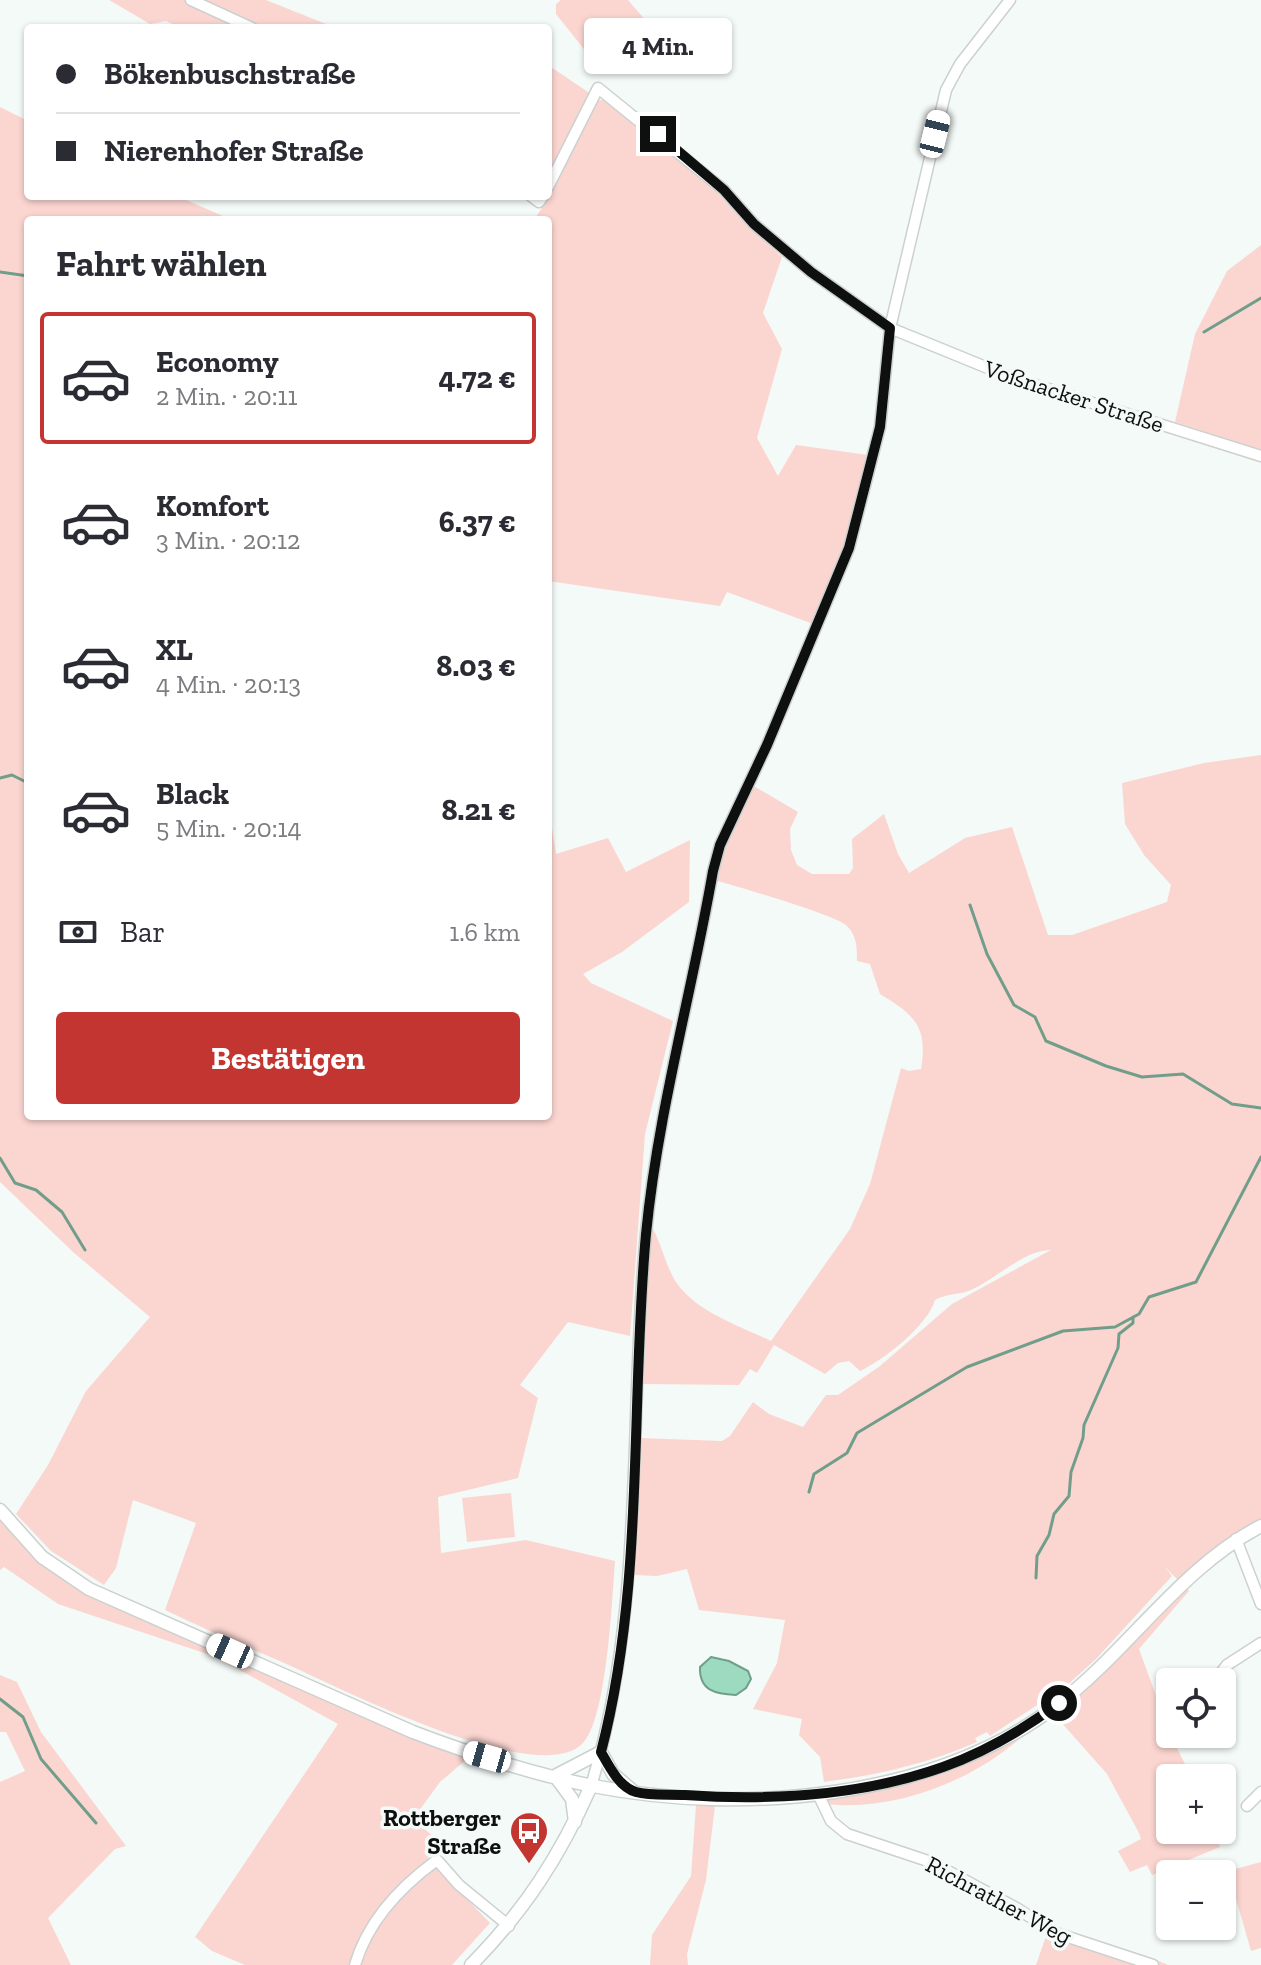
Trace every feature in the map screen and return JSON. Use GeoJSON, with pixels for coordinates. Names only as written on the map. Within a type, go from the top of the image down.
{"type":"FeatureCollection","features":[{"type":"Feature","properties":{"kind":"main road"},"geometry":{"type":"LineString","coordinates":[[0,1510],[42,1557],[89,1589],[413,1732],[460,1750],[591,1786],[713,1797],[818,1794],[912,1777],[973,1755],[1015,1734],[1087,1681],[1177,1590],[1236,1539],[1261,1526]]}},
{"type":"Feature","properties":{"kind":"main road"},"geometry":{"type":"LineString","coordinates":[[555,1776],[601,1752],[613,1774],[634,1792]]}},
{"type":"Feature","properties":{"kind":"main road"},"geometry":{"type":"LineString","coordinates":[[555,1776],[572,1799],[575,1822]]}},
{"type":"Feature","properties":{"kind":"main road"},"geometry":{"type":"LineString","coordinates":[[471,1965],[509,1926],[531,1897],[575,1822],[591,1786]]}},
{"type":"Feature","properties":{"kind":"street"},"geometry":{"type":"LineString","coordinates":[[191,0],[243,24]]}},
{"type":"Feature","properties":{"kind":"street"},"geometry":{"type":"LineString","coordinates":[[591,1786],[614,1697],[629,1563],[646,1235],[656,1157],[713,871],[720,845],[767,745],[849,548],[880,427],[890,328],[946,90],[960,64],[1010,0]]}},
{"type":"Feature","properties":{"kind":"street","name":"Voßnacker Straße"},"geometry":{"type":"LineString","coordinates":[[552,179],[598,88],[714,181],[754,224],[777,243],[890,328],[1010,377],[1261,456]]}},
{"type":"Feature","properties":{"kind":"street"},"geometry":{"type":"LineString","coordinates":[[1236,1539],[1261,1604]]}},
{"type":"Feature","properties":{"kind":"street"},"geometry":{"type":"LineString","coordinates":[[1225,1668],[1261,1643]]}},
{"type":"Feature","properties":{"kind":"street"},"geometry":{"type":"LineString","coordinates":[[1247,1806],[1261,1792]]}},
{"type":"Feature","properties":{"kind":"street","name":"Richrather Weg"},"geometry":{"type":"LineString","coordinates":[[818,1794],[831,1821],[847,1834],[931,1862],[1068,1939],[1153,1965]]}},
{"type":"Feature","properties":{"kind":"street"},"geometry":{"type":"LineString","coordinates":[[355,1965],[367,1934],[384,1906],[437,1860],[459,1885],[509,1926]]}},
{"type":"Feature","properties":{"kind":"shaded area"},"geometry":{"type":"Polygon","coordinates":[[[109,0],[266,0],[326,24],[172,24],[166,21],[150,24],[109,0]]]}},
{"type":"Feature","properties":{"kind":"shaded area"},"geometry":{"type":"Polygon","coordinates":[[[561,0],[628,0],[646,21],[599,68],[556,14],[556,4],[561,0]]]}},
{"type":"Feature","properties":{"kind":"shaded area"},"geometry":{"type":"Polygon","coordinates":[[[552,68],[591,94],[552,171],[552,68]]]}},
{"type":"Feature","properties":{"kind":"shaded area"},"geometry":{"type":"Polygon","coordinates":[[[606,99],[693,166],[746,224],[782,257],[763,313],[782,349],[757,438],[778,476],[796,445],[868,455],[845,547],[813,624],[727,592],[720,606],[552,582],[552,216],[537,216],[547,200],[552,200],[552,191],[595,101],[606,99]]]}},
{"type":"Feature","properties":{"kind":"shaded area"},"geometry":{"type":"Polygon","coordinates":[[[0,107],[24,119],[24,200],[186,200],[223,216],[24,216],[24,1120],[552,1120],[552,828],[556,854],[608,838],[626,872],[690,840],[689,902],[622,952],[583,974],[591,983],[673,1021],[645,1134],[630,1336],[568,1322],[520,1385],[538,1398],[518,1478],[438,1497],[441,1553],[526,1540],[615,1561],[603,1686],[590,1731],[582,1744],[558,1754],[523,1753],[481,1744],[388,1710],[165,1610],[196,1523],[133,1500],[116,1568],[104,1585],[51,1551],[16,1514],[48,1465],[86,1391],[150,1317],[73,1252],[0,1182],[0,107]]]}},
{"type":"Feature","properties":{"kind":"shaded area"},"geometry":{"type":"Polygon","coordinates":[[[1261,245],[1261,450],[1175,422],[1195,334],[1227,271],[1261,245]]]}},
{"type":"Feature","properties":{"kind":"shaded area"},"geometry":{"type":"Polygon","coordinates":[[[1261,755],[1261,1520],[1223,1542],[1179,1581],[1164,1566],[1172,1576],[1096,1659],[1066,1686],[990,1736],[987,1732],[975,1738],[977,1742],[921,1762],[824,1782],[820,1757],[799,1735],[802,1719],[753,1709],[777,1663],[785,1620],[699,1610],[687,1569],[657,1576],[634,1575],[640,1438],[722,1441],[730,1436],[753,1402],[769,1414],[803,1427],[826,1395],[838,1395],[880,1366],[952,1304],[1051,1250],[1020,1260],[971,1290],[935,1300],[915,1331],[881,1359],[860,1371],[849,1361],[838,1363],[825,1374],[774,1345],[757,1373],[750,1369],[739,1385],[643,1384],[651,1226],[672,1276],[685,1293],[719,1317],[771,1341],[850,1229],[870,1184],[901,1068],[909,1071],[921,1069],[922,1043],[916,1024],[902,1009],[880,994],[870,964],[857,961],[855,938],[847,926],[806,908],[714,880],[718,864],[752,785],[798,812],[790,829],[791,850],[797,865],[812,874],[849,874],[853,868],[852,839],[884,814],[898,854],[909,873],[965,838],[1012,827],[1048,935],[1072,935],[1167,902],[1171,885],[1144,855],[1125,824],[1122,783],[1204,763],[1261,755]]]}},
{"type":"Feature","properties":{"kind":"shaded area"},"geometry":{"type":"Polygon","coordinates":[[[511,1493],[515,1537],[467,1542],[462,1498],[511,1493]]]}},
{"type":"Feature","properties":{"kind":"shaded area"},"geometry":{"type":"Polygon","coordinates":[[[0,1519],[40,1561],[378,1722],[467,1759],[440,1782],[413,1819],[434,1837],[428,1858],[490,1923],[452,1965],[245,1965],[212,1951],[195,1937],[338,1724],[216,1657],[58,1604],[4,1567],[0,1570],[0,1519]]]}},
{"type":"Feature","properties":{"kind":"shaded area"},"geometry":{"type":"Polygon","coordinates":[[[1186,1587],[1189,1591],[1139,1649],[1156,1696],[1156,1748],[1177,1748],[1185,1764],[1156,1764],[1156,1844],[1219,1844],[1220,1847],[1188,1860],[1156,1860],[1156,1873],[1152,1875],[1147,1865],[1130,1872],[1118,1851],[1141,1839],[1139,1833],[1107,1774],[1060,1721],[1059,1711],[1138,1639],[1186,1587]]]}},
{"type":"Feature","properties":{"kind":"shaded area"},"geometry":{"type":"Polygon","coordinates":[[[711,1657],[729,1661],[748,1671],[751,1679],[746,1688],[736,1695],[710,1690],[702,1681],[700,1667],[711,1657]]]}},
{"type":"Feature","properties":{"kind":"shaded area"},"geometry":{"type":"Polygon","coordinates":[[[0,1675],[17,1682],[41,1732],[126,1846],[115,1849],[48,1918],[71,1965],[0,1965],[0,1782],[25,1771],[6,1732],[0,1732],[0,1675]]]}},
{"type":"Feature","properties":{"kind":"shaded area"},"geometry":{"type":"Polygon","coordinates":[[[1025,1734],[983,1765],[933,1789],[879,1803],[826,1804],[828,1798],[885,1789],[956,1767],[1025,1734]]]}},
{"type":"Feature","properties":{"kind":"shaded area"},"geometry":{"type":"Polygon","coordinates":[[[696,1805],[715,1806],[706,1880],[687,1954],[688,1965],[650,1965],[652,1935],[691,1876],[696,1805]]]}},
{"type":"Feature","properties":{"kind":"shaded area"},"geometry":{"type":"Polygon","coordinates":[[[1261,1862],[1261,1948],[1251,1951],[1236,1899],[1236,1869],[1261,1862]]]}},
{"type":"Feature","properties":{"kind":"shaded area"},"geometry":{"type":"Polygon","coordinates":[[[1053,1927],[1168,1965],[1036,1965],[1045,1939],[1053,1927]]]}},
{"type":"Feature","properties":{"kind":"waterway"},"geometry":{"type":"LineString","coordinates":[[0,272],[24,275]]}},
{"type":"Feature","properties":{"kind":"waterway"},"geometry":{"type":"LineString","coordinates":[[1204,332],[1261,298]]}},
{"type":"Feature","properties":{"kind":"waterway"},"geometry":{"type":"LineString","coordinates":[[0,778],[12,775],[24,781]]}},
{"type":"Feature","properties":{"kind":"waterway"},"geometry":{"type":"LineString","coordinates":[[970,905],[987,954],[1014,1005],[1035,1017],[1046,1041],[1142,1077],[1183,1074],[1232,1104],[1261,1108]]}},
{"type":"Feature","properties":{"kind":"waterway"},"geometry":{"type":"LineString","coordinates":[[809,1492],[814,1474],[847,1453],[857,1433],[967,1367],[1063,1331],[1115,1327],[1139,1314],[1149,1297],[1196,1282],[1261,1157]]}},
{"type":"Feature","properties":{"kind":"waterway"},"geometry":{"type":"LineString","coordinates":[[0,1158],[15,1183],[36,1190],[62,1212],[85,1250]]}},
{"type":"Feature","properties":{"kind":"waterway"},"geometry":{"type":"LineString","coordinates":[[1036,1578],[1037,1556],[1049,1535],[1054,1514],[1069,1496],[1071,1472],[1083,1438],[1084,1425],[1118,1348],[1119,1334],[1133,1323],[1133,1317]]}},
{"type":"Feature","properties":{"kind":"waterway"},"geometry":{"type":"LineString","coordinates":[[0,1699],[23,1717],[41,1759],[96,1823]]}},
{"type":"Feature","properties":{"kind":"place","name":"Rottberger Straße"},"geometry":{"type":"Point","coordinates":[529,1865]}},
{"type":"Feature","properties":{"kind":"route"},"geometry":{"type":"LineString","coordinates":[[658,134],[724,190],[754,224],[811,272],[890,328],[880,427],[849,548],[767,745],[720,845],[713,871],[656,1157],[646,1235],[629,1563],[620,1657],[601,1752],[613,1774],[634,1792],[713,1797],[818,1794],[878,1785],[945,1766],[1000,1743],[1059,1703]]}}]}
